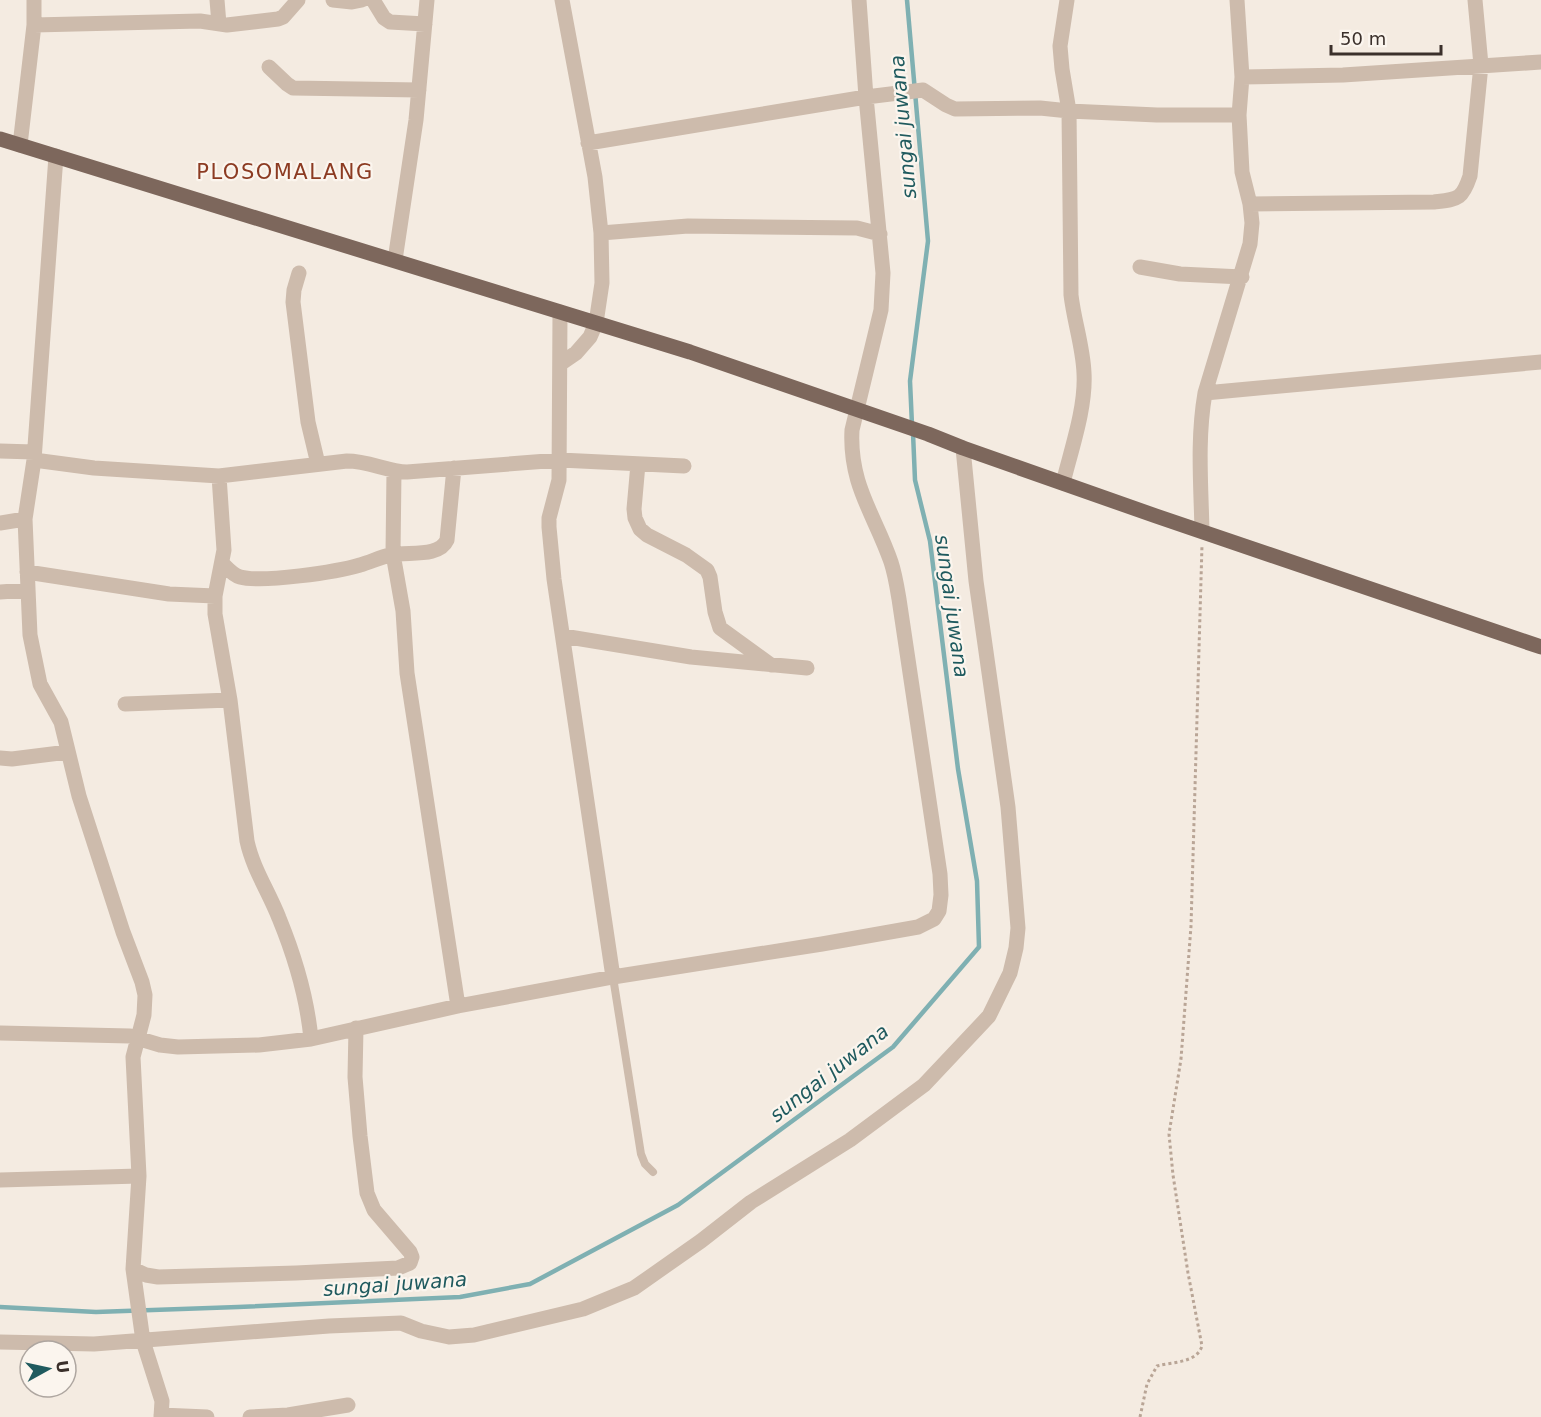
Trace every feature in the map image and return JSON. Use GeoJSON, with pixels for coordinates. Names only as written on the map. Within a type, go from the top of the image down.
{"type":"FeatureCollection","features":[{"type":"Feature","properties":{"kind":"main road"},"geometry":{"type":"LineString","coordinates":[[0,139],[690,352],[1541,647]]}},
{"type":"Feature","properties":{"kind":"street"},"geometry":{"type":"LineString","coordinates":[[20,145],[34,25],[34,0]]}},
{"type":"Feature","properties":{"kind":"street"},"geometry":{"type":"LineString","coordinates":[[217,0],[219,24]]}},
{"type":"Feature","properties":{"kind":"street"},"geometry":{"type":"LineString","coordinates":[[34,25],[200,21],[227,25],[278,19],[283,17],[298,0]]}},
{"type":"Feature","properties":{"kind":"street"},"geometry":{"type":"LineString","coordinates":[[333,0],[352,3],[362,0]]}},
{"type":"Feature","properties":{"kind":"street"},"geometry":{"type":"LineString","coordinates":[[373,0],[384,18],[390,22],[425,24]]}},
{"type":"Feature","properties":{"kind":"street"},"geometry":{"type":"LineString","coordinates":[[395,260],[419,90],[427,0]]}},
{"type":"Feature","properties":{"kind":"street"},"geometry":{"type":"LineString","coordinates":[[560,364],[585,345],[596,323],[602,283],[601,233],[595,177],[562,0]]}},
{"type":"Feature","properties":{"kind":"street"},"geometry":{"type":"LineString","coordinates":[[0,1033],[130,1036],[160,1045],[178,1047],[259,1045],[311,1039],[458,1006],[613,976],[918,927],[934,919],[939,911],[941,896],[940,874],[899,599],[891,563],[865,505],[853,458],[852,430],[881,310],[883,273],[858,0]]}},
{"type":"Feature","properties":{"kind":"street"},"geometry":{"type":"LineString","coordinates":[[1063,483],[1081,405],[1084,375],[1073,319],[1071,295],[1069,111],[1060,46],[1067,0]]}},
{"type":"Feature","properties":{"kind":"street"},"geometry":{"type":"LineString","coordinates":[[1202,531],[1200,446],[1205,393],[1242,277],[1250,244],[1252,223],[1242,172],[1239,115],[1242,77],[1237,0]]}},
{"type":"Feature","properties":{"kind":"street"},"geometry":{"type":"LineString","coordinates":[[1250,204],[1453,200],[1465,192],[1470,176],[1481,65],[1475,0]]}},
{"type":"Feature","properties":{"kind":"street"},"geometry":{"type":"LineString","coordinates":[[1242,77],[1343,75],[1541,62]]}},
{"type":"Feature","properties":{"kind":"street"},"geometry":{"type":"LineString","coordinates":[[269,67],[293,88],[419,90]]}},
{"type":"Feature","properties":{"kind":"street"},"geometry":{"type":"LineString","coordinates":[[588,143],[866,97],[923,90],[956,109],[1040,108],[1157,115],[1239,115]]}},
{"type":"Feature","properties":{"kind":"street"},"geometry":{"type":"LineString","coordinates":[[56,156],[34,456],[25,519],[30,635],[36,672],[45,695],[61,722],[96,848],[142,982],[145,1004],[133,1057],[139,1176],[133,1269],[142,1341],[160,1392],[161,1416],[207,1417]]}},
{"type":"Feature","properties":{"kind":"street"},"geometry":{"type":"LineString","coordinates":[[601,233],[688,226],[857,228],[880,234]]}},
{"type":"Feature","properties":{"kind":"street"},"geometry":{"type":"LineString","coordinates":[[1140,267],[1180,274],[1242,277]]}},
{"type":"Feature","properties":{"kind":"street"},"geometry":{"type":"LineString","coordinates":[[299,273],[293,302],[308,422],[318,464]]}},
{"type":"Feature","properties":{"kind":"street"},"geometry":{"type":"LineString","coordinates":[[560,312],[560,460],[557,493],[549,518],[549,527],[613,976]]}},
{"type":"Feature","properties":{"kind":"street"},"geometry":{"type":"LineString","coordinates":[[1205,393],[1541,362]]}},
{"type":"Feature","properties":{"kind":"street"},"geometry":{"type":"LineString","coordinates":[[0,1342],[94,1344],[329,1326],[400,1323],[421,1332],[449,1337],[474,1335],[583,1309],[634,1288],[751,1202],[850,1140],[924,1085],[988,1016],[1010,973],[1018,928],[1008,807],[976,581],[963,448]]}},
{"type":"Feature","properties":{"kind":"street"},"geometry":{"type":"LineString","coordinates":[[0,451],[94,468],[219,476],[355,461],[394,471],[560,460],[684,466]]}},
{"type":"Feature","properties":{"kind":"street"},"geometry":{"type":"LineString","coordinates":[[638,464],[634,509],[640,529],[646,535],[692,558],[707,570],[720,628],[771,665]]}},
{"type":"Feature","properties":{"kind":"street"},"geometry":{"type":"LineString","coordinates":[[222,563],[234,575],[242,578],[282,578],[357,566],[393,554],[430,551],[445,545],[454,468]]}},
{"type":"Feature","properties":{"kind":"street"},"geometry":{"type":"LineString","coordinates":[[394,471],[393,554],[403,611],[407,673],[458,1006]]}},
{"type":"Feature","properties":{"kind":"street"},"geometry":{"type":"LineString","coordinates":[[219,476],[224,550],[215,596],[215,614],[230,700],[249,852],[280,919],[293,957],[306,999],[311,1039]]}},
{"type":"Feature","properties":{"kind":"street"},"geometry":{"type":"LineString","coordinates":[[0,523],[25,519]]}},
{"type":"Feature","properties":{"kind":"street"},"geometry":{"type":"LineString","coordinates":[[27,572],[169,594],[215,596]]}},
{"type":"Feature","properties":{"kind":"street"},"geometry":{"type":"LineString","coordinates":[[0,592],[28,590]]}},
{"type":"Feature","properties":{"kind":"street"},"geometry":{"type":"LineString","coordinates":[[563,636],[691,657],[807,668]]}},
{"type":"Feature","properties":{"kind":"street"},"geometry":{"type":"LineString","coordinates":[[125,704],[230,700]]}},
{"type":"Feature","properties":{"kind":"street"},"geometry":{"type":"LineString","coordinates":[[0,758],[12,759],[68,752]]}},
{"type":"Feature","properties":{"kind":"street"},"geometry":{"type":"LineString","coordinates":[[133,1269],[146,1275],[184,1277],[398,1268],[410,1263],[412,1257],[410,1252],[374,1210],[367,1193],[356,1077],[356,1028]]}},
{"type":"Feature","properties":{"kind":"street"},"geometry":{"type":"LineString","coordinates":[[0,1180],[139,1176]]}},
{"type":"Feature","properties":{"kind":"street"},"geometry":{"type":"LineString","coordinates":[[250,1417],[288,1415],[348,1405]]}},
{"type":"Feature","properties":{"kind":"lane"},"geometry":{"type":"LineString","coordinates":[[613,976],[641,1154],[645,1164],[653,1172]]}},
{"type":"Feature","properties":{"kind":"path"},"geometry":{"type":"LineString","coordinates":[[1140,1417],[1147,1384],[1156,1366],[1194,1358],[1200,1353],[1202,1346],[1188,1273],[1169,1134],[1181,1059],[1191,926],[1202,531]]}},
{"type":"Feature","properties":{"kind":"waterway","name":"sungai juwana"},"geometry":{"type":"LineString","coordinates":[[907,0],[928,241],[910,381],[912,425]]}},
{"type":"Feature","properties":{"kind":"waterway","name":"sungai juwana"},"geometry":{"type":"LineString","coordinates":[[0,1307],[96,1312],[238,1307],[460,1297],[530,1284],[678,1205],[893,1047],[979,947],[977,881],[958,769],[930,541],[915,480],[913,433]]}},
{"type":"Feature","properties":{"kind":"district","name":"PLOSOMALANG"},"geometry":{"type":"Point","coordinates":[285,172]}}]}
